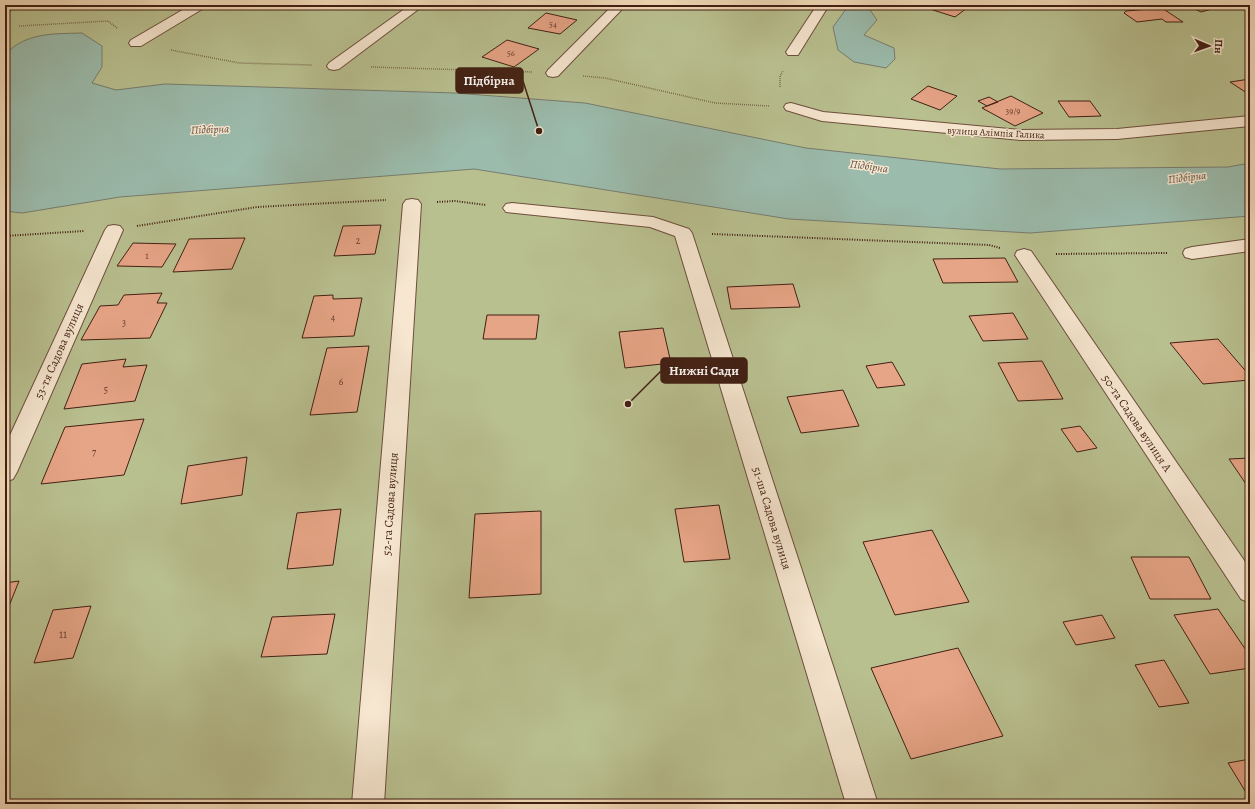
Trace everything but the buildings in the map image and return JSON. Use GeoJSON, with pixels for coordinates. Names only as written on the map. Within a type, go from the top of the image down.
{"type":"FeatureCollection","features":[{"type":"Feature","properties":{"kind":"street"},"geometry":{"type":"LineString","coordinates":[[5,9],[8,5]]}},
{"type":"Feature","properties":{"kind":"street"},"geometry":{"type":"LineString","coordinates":[[136,42],[200,5]]}},
{"type":"Feature","properties":{"kind":"street"},"geometry":{"type":"LineString","coordinates":[[334,66],[418,5]]}},
{"type":"Feature","properties":{"kind":"street"},"geometry":{"type":"LineString","coordinates":[[553,73],[620,5]]}},
{"type":"Feature","properties":{"kind":"street"},"geometry":{"type":"LineString","coordinates":[[793,52],[823,5]]}},
{"type":"Feature","properties":{"kind":"street","name":"вулиця Алімпія Галика"},"geometry":{"type":"LineString","coordinates":[[791,107],[822,116],[1020,135],[1117,134],[1250,121]]}},
{"type":"Feature","properties":{"kind":"street","name":"52-га Садова вулиця"},"geometry":{"type":"LineString","coordinates":[[368,804],[412,204]]}},
{"type":"Feature","properties":{"kind":"street"},"geometry":{"type":"LineString","coordinates":[[512,208],[653,222],[683,232]]}},
{"type":"Feature","properties":{"kind":"street","name":"53-тя Садова вулиця"},"geometry":{"type":"LineString","coordinates":[[5,472],[114,230]]}},
{"type":"Feature","properties":{"kind":"street","name":"51-ша Садова вулиця"},"geometry":{"type":"LineString","coordinates":[[683,232],[862,804]]}},
{"type":"Feature","properties":{"kind":"street"},"geometry":{"type":"LineString","coordinates":[[1192,253],[1250,245]]}},
{"type":"Feature","properties":{"kind":"street","name":"50-та Садова вулиця А"},"geometry":{"type":"LineString","coordinates":[[1024,255],[1250,591]]}},
{"type":"Feature","properties":{"kind":"path"},"geometry":{"type":"LineString","coordinates":[[13,27],[108,21],[136,42],[239,63],[553,73],[605,78],[715,103],[791,107]]}},
{"type":"Feature","properties":{"kind":"path"},"geometry":{"type":"LineString","coordinates":[[791,107],[780,94],[780,76],[793,52]]}},
{"type":"Feature","properties":{"kind":"path"},"geometry":{"type":"LineString","coordinates":[[5,236],[114,230],[257,207],[387,200],[412,204],[456,201],[512,208]]}},
{"type":"Feature","properties":{"kind":"path"},"geometry":{"type":"LineString","coordinates":[[683,232],[989,246],[1024,255],[1192,253]]}},
{"type":"Feature","properties":{"kind":"green space"},"geometry":{"type":"Polygon","coordinates":[[[5,5],[1250,5],[1250,804],[5,804],[5,5]]]}},
{"type":"Feature","properties":{"kind":"water"},"geometry":{"type":"Polygon","coordinates":[[[849,5],[870,5],[868,7],[877,20],[864,35],[894,48],[895,59],[886,68],[854,62],[838,50],[833,27],[849,5]]]}},
{"type":"Feature","properties":{"kind":"water"},"geometry":{"type":"Polygon","coordinates":[[[82,33],[102,46],[102,67],[92,83],[116,90],[165,84],[455,93],[585,103],[806,148],[1000,169],[1228,167],[1250,163],[1250,216],[1030,233],[789,219],[474,169],[120,197],[22,213],[5,211],[5,55],[13,47],[31,38],[51,34],[82,33]]]}},
{"type":"Feature","properties":{"kind":"place","name":"Підбірна"},"geometry":{"type":"Point","coordinates":[539,131]}},
{"type":"Feature","properties":{"kind":"place","name":"Нижні Сади"},"geometry":{"type":"Point","coordinates":[628,404]}}]}
